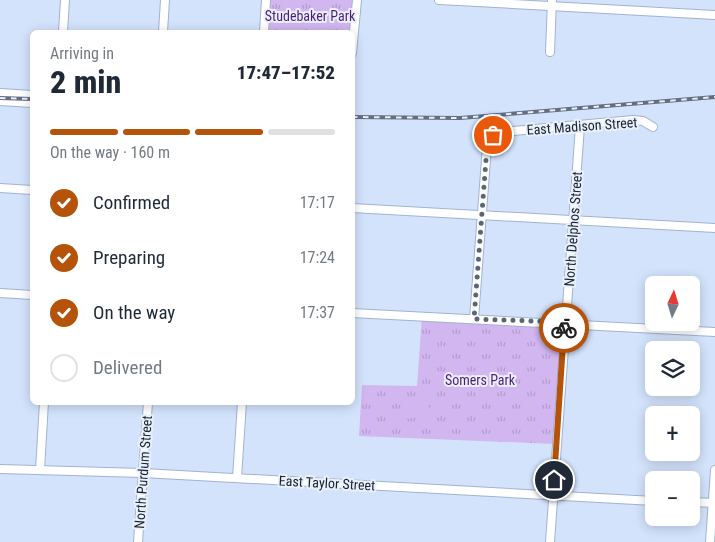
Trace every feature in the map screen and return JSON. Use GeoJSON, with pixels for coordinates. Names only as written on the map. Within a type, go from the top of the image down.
{"type":"FeatureCollection","features":[{"type":"Feature","properties":{"kind":"street"},"geometry":{"type":"LineString","coordinates":[[63,30],[65,0]]}},
{"type":"Feature","properties":{"kind":"street"},"geometry":{"type":"LineString","coordinates":[[163,30],[165,0]]}},
{"type":"Feature","properties":{"kind":"street"},"geometry":{"type":"LineString","coordinates":[[264,30],[266,0]]}},
{"type":"Feature","properties":{"kind":"street"},"geometry":{"type":"LineString","coordinates":[[354,30],[357,0]]}},
{"type":"Feature","properties":{"kind":"street"},"geometry":{"type":"LineString","coordinates":[[439,0],[552,3],[715,15]]}},
{"type":"Feature","properties":{"kind":"street"},"geometry":{"type":"LineString","coordinates":[[550,52],[552,3]]}},
{"type":"Feature","properties":{"kind":"street"},"geometry":{"type":"LineString","coordinates":[[0,93],[30,95]]}},
{"type":"Feature","properties":{"kind":"street"},"geometry":{"type":"LineString","coordinates":[[0,101],[30,103]]}},
{"type":"Feature","properties":{"kind":"street","name":"East Madison Street"},"geometry":{"type":"LineString","coordinates":[[482,215],[487,146],[493,135],[502,132],[633,120],[644,121],[653,126]]}},
{"type":"Feature","properties":{"kind":"street","name":"North Delphos Street"},"geometry":{"type":"LineString","coordinates":[[550,542],[564,322],[574,220],[580,126]]}},
{"type":"Feature","properties":{"kind":"street"},"geometry":{"type":"LineString","coordinates":[[0,188],[30,190]]}},
{"type":"Feature","properties":{"kind":"street"},"geometry":{"type":"LineString","coordinates":[[355,208],[715,228]]}},
{"type":"Feature","properties":{"kind":"street"},"geometry":{"type":"LineString","coordinates":[[474,319],[482,215]]}},
{"type":"Feature","properties":{"kind":"street"},"geometry":{"type":"LineString","coordinates":[[0,293],[30,295]]}},
{"type":"Feature","properties":{"kind":"street"},"geometry":{"type":"LineString","coordinates":[[355,313],[564,322],[715,332]]}},
{"type":"Feature","properties":{"kind":"street"},"geometry":{"type":"LineString","coordinates":[[40,470],[44,405]]}},
{"type":"Feature","properties":{"kind":"street","name":"North Purdum Street"},"geometry":{"type":"LineString","coordinates":[[138,542],[148,405]]}},
{"type":"Feature","properties":{"kind":"street"},"geometry":{"type":"LineString","coordinates":[[237,478],[242,405]]}},
{"type":"Feature","properties":{"kind":"street","name":"East Taylor Street"},"geometry":{"type":"LineString","coordinates":[[0,469],[143,473],[645,500]]}},
{"type":"Feature","properties":{"kind":"street"},"geometry":{"type":"LineString","coordinates":[[710,542],[715,470]]}},
{"type":"Feature","properties":{"kind":"street"},"geometry":{"type":"LineString","coordinates":[[700,502],[714,503]]}},
{"type":"Feature","properties":{"kind":"green space","name":"Studebaker Park"},"geometry":{"type":"Polygon","coordinates":[[[266,0],[356,0],[352,30],[264,30],[266,0]]]}},
{"type":"Feature","properties":{"kind":"green space","name":"Somers Park"},"geometry":{"type":"Polygon","coordinates":[[[422,316],[564,323],[556,444],[359,436],[362,385],[417,386],[422,316]]]}},
{"type":"Feature","properties":{"kind":"green space"},"geometry":{"type":"Polygon","coordinates":[[[428,400],[430,416],[403,419],[402,403],[428,400]]]}},
{"type":"Feature","properties":{"kind":"railway"},"geometry":{"type":"LineString","coordinates":[[355,117],[460,118],[715,97]]}},
{"type":"Feature","properties":{"kind":"railway"},"geometry":{"type":"LineString","coordinates":[[0,98],[30,99]]}},
{"type":"Feature","properties":{"kind":"way so far"},"geometry":{"type":"LineString","coordinates":[[493,135],[487,146],[474,319],[564,322],[564,328]]}},
{"type":"Feature","properties":{"kind":"route"},"geometry":{"type":"LineString","coordinates":[[554,480],[564,328]]}}]}
